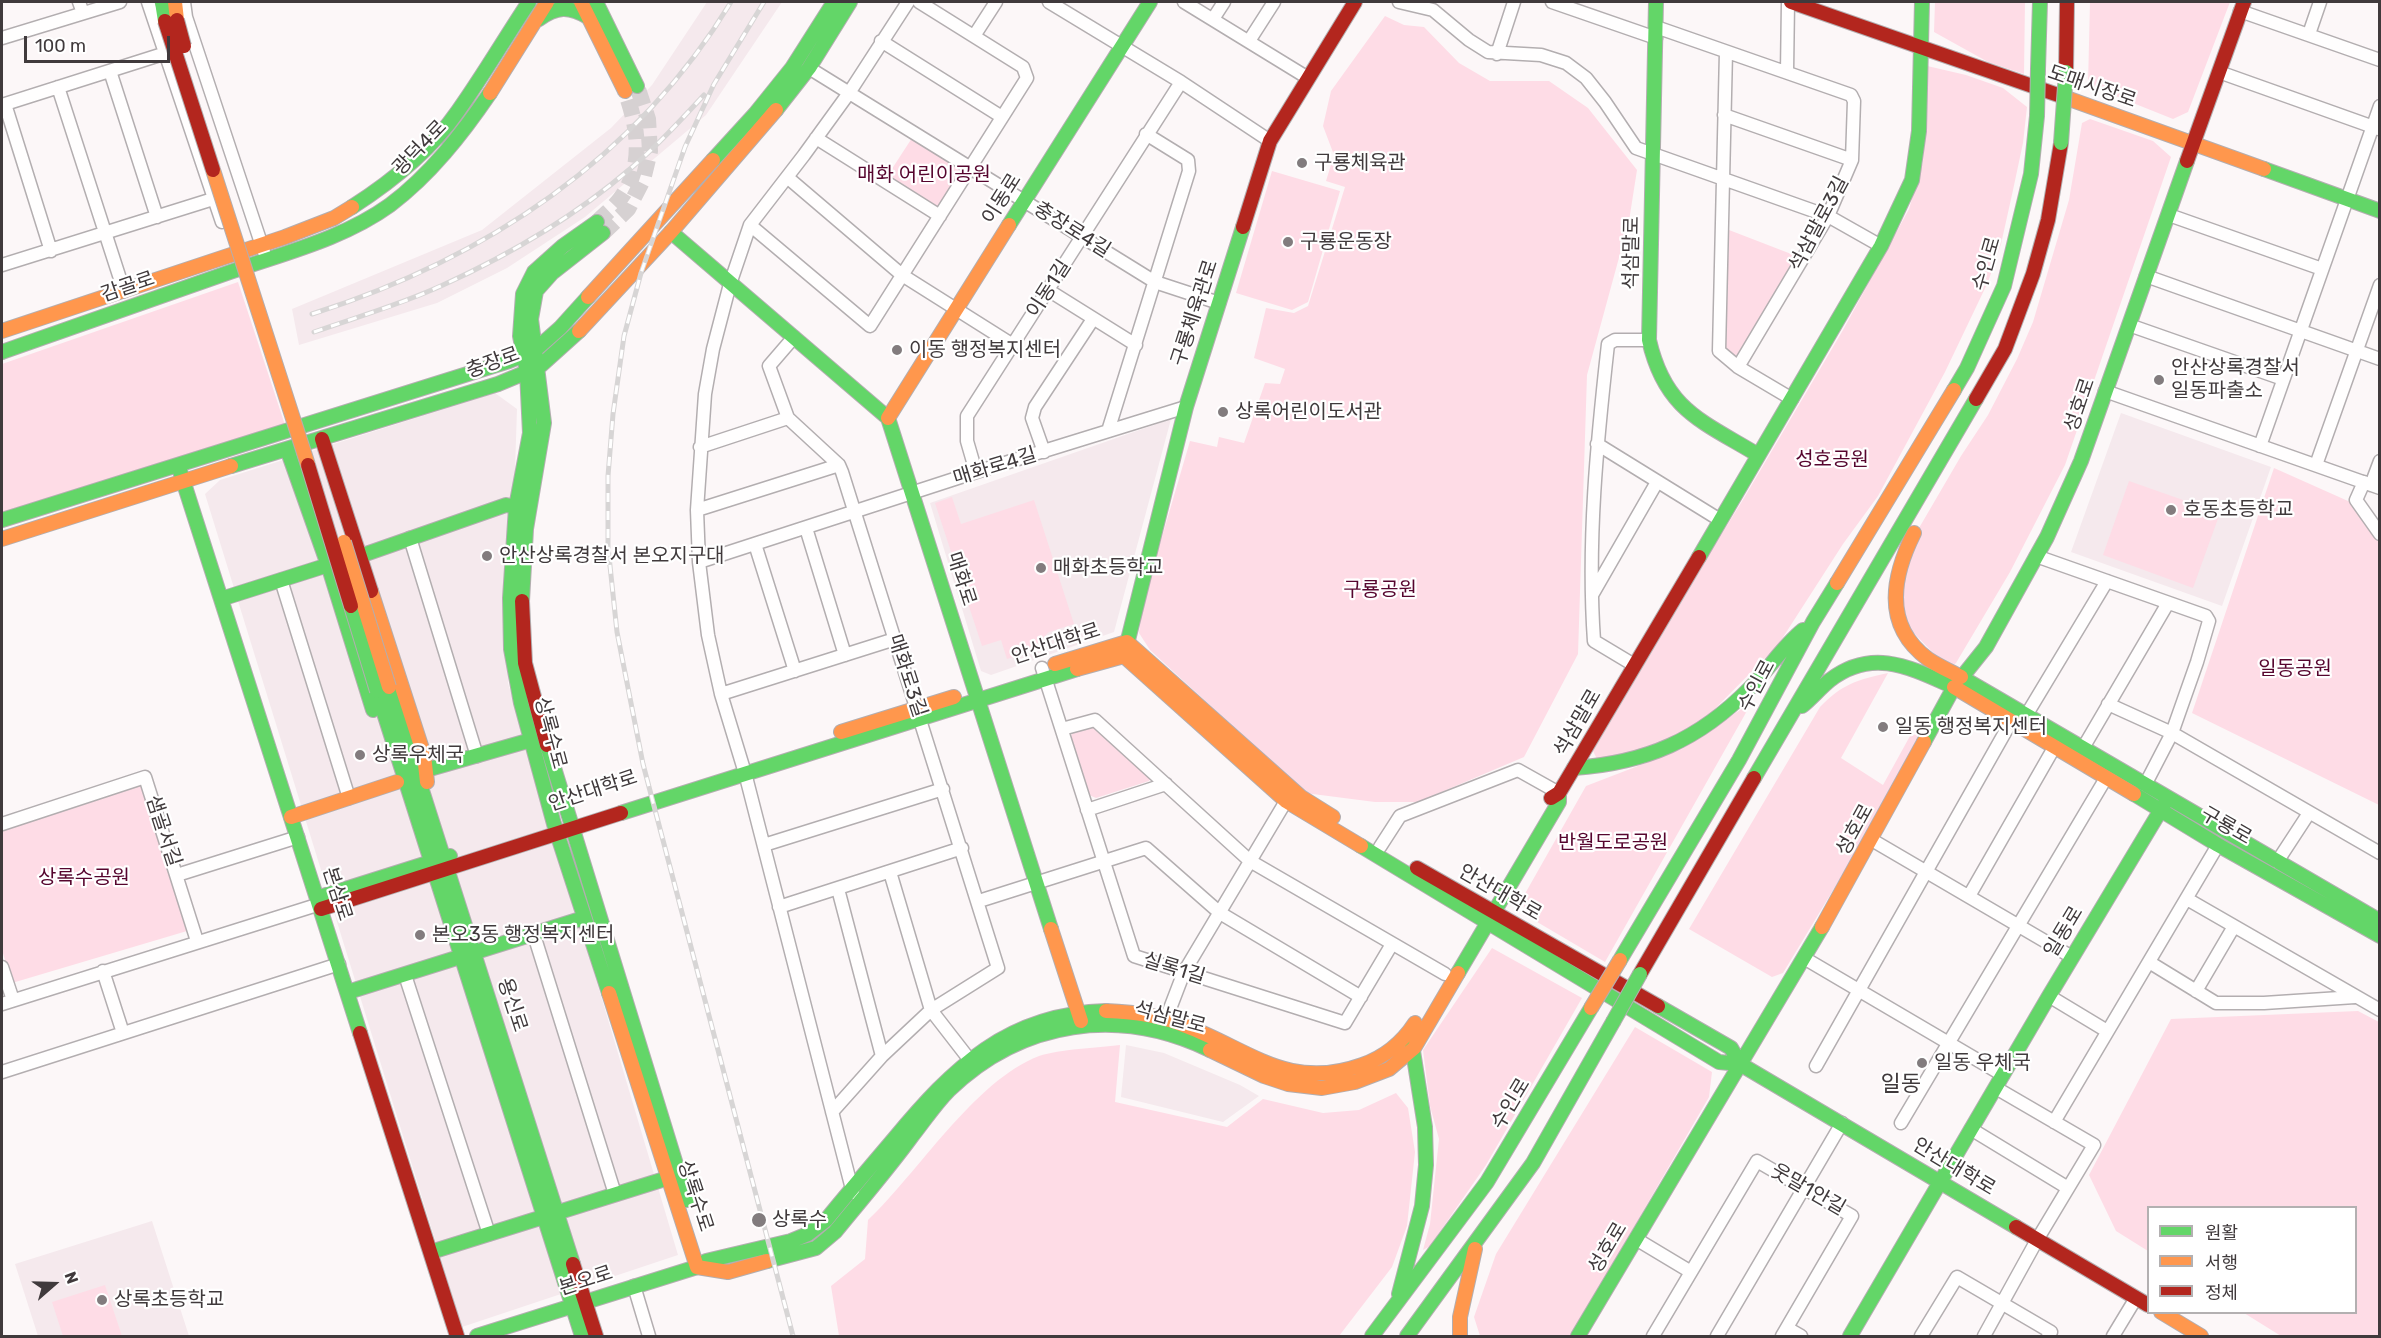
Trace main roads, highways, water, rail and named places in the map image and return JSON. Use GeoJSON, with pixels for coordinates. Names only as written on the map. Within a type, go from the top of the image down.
{"type":"FeatureCollection","features":[{"type":"Feature","properties":{"kind":"main road"},"geometry":{"type":"LineString","coordinates":[[162,2],[171,21]]}},
{"type":"Feature","properties":{"kind":"main road"},"geometry":{"type":"LineString","coordinates":[[171,21],[175,2]]}},
{"type":"Feature","properties":{"kind":"main road","name":"광덕4로"},"geometry":{"type":"LineString","coordinates":[[262,245],[333,218],[377,191],[417,157],[457,112],[529,2]]}},
{"type":"Feature","properties":{"kind":"main road","name":"광덕4로"},"geometry":{"type":"LineString","coordinates":[[267,259],[329,239],[370,218],[406,192],[444,156],[477,114],[547,2]]}},
{"type":"Feature","properties":{"kind":"main road"},"geometry":{"type":"LineString","coordinates":[[580,2],[631,89],[596,2]]}},
{"type":"Feature","properties":{"kind":"main road","name":"충장로"},"geometry":{"type":"LineString","coordinates":[[2,520],[529,353],[560,328],[755,114],[792,68],[834,2]]}},
{"type":"Feature","properties":{"kind":"main road","name":"충장로"},"geometry":{"type":"LineString","coordinates":[[2,539],[498,384],[533,369],[569,342],[670,232],[765,123],[809,68],[850,2]]}},
{"type":"Feature","properties":{"kind":"main road","name":"이동로"},"geometry":{"type":"LineString","coordinates":[[888,418],[1150,2]]}},
{"type":"Feature","properties":{"kind":"main road","name":"구룡체육관로"},"geometry":{"type":"LineString","coordinates":[[1124,656],[1186,407],[1270,141],[1355,2]]}},
{"type":"Feature","properties":{"kind":"main road","name":"석삼말로"},"geometry":{"type":"LineString","coordinates":[[1656,2],[1649,340],[1654,364],[1668,391],[1687,410],[1758,455]]}},
{"type":"Feature","properties":{"kind":"main road","name":"도매시장로"},"geometry":{"type":"LineString","coordinates":[[1789,2],[2194,143],[2379,211]]}},
{"type":"Feature","properties":{"kind":"main road","name":"석삼말로"},"geometry":{"type":"LineString","coordinates":[[701,1264],[728,1272],[816,1248],[834,1232],[857,1205],[947,1092],[977,1067],[1009,1047],[1080,1018],[1170,1035],[1202,1046],[1275,1080],[1302,1087],[1329,1087],[1356,1082],[1387,1070],[1414,1048],[1485,915],[1552,797],[1559,793],[1574,768],[1881,246],[1912,180],[1919,131],[1922,2]]}},
{"type":"Feature","properties":{"kind":"main road","name":"수인로"},"geometry":{"type":"LineString","coordinates":[[1372,1336],[1487,1182],[1739,760],[1813,622],[1962,377],[2004,286],[2031,174],[2037,116],[2040,2]]}},
{"type":"Feature","properties":{"kind":"main road"},"geometry":{"type":"LineString","coordinates":[[1407,1336],[1533,1163],[1788,718],[2005,349],[2033,274],[2048,220],[2061,143],[2066,72],[2067,2]]}},
{"type":"Feature","properties":{"kind":"main road"},"geometry":{"type":"LineString","coordinates":[[533,24],[547,12],[564,6],[574,8],[588,17]]}},
{"type":"Feature","properties":{"kind":"main road","name":"성호로"},"geometry":{"type":"LineString","coordinates":[[1578,1336],[1804,958],[1872,840],[1958,682],[1986,647],[2073,483],[2242,6]]}},
{"type":"Feature","properties":{"kind":"main road","name":"용신로"},"geometry":{"type":"LineString","coordinates":[[171,21],[316,492],[424,814],[579,1304],[596,1336]]}},
{"type":"Feature","properties":{"kind":"main road","name":"상록수로"},"geometry":{"type":"LineString","coordinates":[[600,227],[536,291],[531,319],[529,353],[544,423],[526,529],[522,609],[525,663],[537,713],[701,1264]]}},
{"type":"Feature","properties":{"kind":"main road"},"geometry":{"type":"LineString","coordinates":[[670,232],[888,418]]}},
{"type":"Feature","properties":{"kind":"main road","name":"감골로"},"geometry":{"type":"LineString","coordinates":[[2,331],[262,245]]}},
{"type":"Feature","properties":{"kind":"main road","name":"감골로"},"geometry":{"type":"LineString","coordinates":[[2,352],[267,259]]}},
{"type":"Feature","properties":{"kind":"main road","name":"상록수로"},"geometry":{"type":"LineString","coordinates":[[533,369],[530,433],[516,507],[510,598],[511,649],[521,703],[556,829],[584,918],[668,1178],[701,1264]]}},
{"type":"Feature","properties":{"kind":"main road","name":"매화로"},"geometry":{"type":"LineString","coordinates":[[888,418],[1080,1018]]}},
{"type":"Feature","properties":{"kind":"main road"},"geometry":{"type":"LineString","coordinates":[[322,439],[424,755],[426,770],[424,814]]}},
{"type":"Feature","properties":{"kind":"main road"},"geometry":{"type":"LineString","coordinates":[[1949,445],[1937,474],[1926,513],[1900,560],[1893,595],[1900,623],[1910,642],[1958,682]]}},
{"type":"Feature","properties":{"kind":"main road"},"geometry":{"type":"LineString","coordinates":[[287,449],[328,565],[390,766],[397,782],[424,814]]}},
{"type":"Feature","properties":{"kind":"main road","name":"본삼로"},"geometry":{"type":"LineString","coordinates":[[178,464],[457,1336]]}},
{"type":"Feature","properties":{"kind":"main road"},"geometry":{"type":"LineString","coordinates":[[360,556],[506,505],[516,507]]}},
{"type":"Feature","properties":{"kind":"main road"},"geometry":{"type":"LineString","coordinates":[[221,600],[328,565]]}},
{"type":"Feature","properties":{"kind":"main road"},"geometry":{"type":"LineString","coordinates":[[1574,768],[1597,768],[1632,762],[1667,749],[1694,735],[1752,687],[1784,647],[1813,622]]}},
{"type":"Feature","properties":{"kind":"main road","name":"안산대학로"},"geometry":{"type":"LineString","coordinates":[[319,904],[571,825],[743,767],[978,695],[1127,642],[1301,797],[1719,1062],[1740,1064],[2147,1304]]}},
{"type":"Feature","properties":{"kind":"main road","name":"안산대학로"},"geometry":{"type":"LineString","coordinates":[[1044,673],[1124,656],[1286,801],[1485,915]]}},
{"type":"Feature","properties":{"kind":"main road"},"geometry":{"type":"LineString","coordinates":[[1788,718],[1835,676],[1868,662],[1893,662],[1958,682]]}},
{"type":"Feature","properties":{"kind":"main road","name":"구룡로"},"geometry":{"type":"LineString","coordinates":[[1958,682],[2027,714],[2379,921]]}},
{"type":"Feature","properties":{"kind":"main road","name":"구룡로"},"geometry":{"type":"LineString","coordinates":[[1958,682],[2012,720],[2160,811],[2379,936]]}},
{"type":"Feature","properties":{"kind":"main road"},"geometry":{"type":"LineString","coordinates":[[426,770],[531,740]]}},
{"type":"Feature","properties":{"kind":"main road"},"geometry":{"type":"LineString","coordinates":[[291,817],[397,782]]}},
{"type":"Feature","properties":{"kind":"main road","name":"일동로"},"geometry":{"type":"LineString","coordinates":[[1850,1336],[2168,798]]}},
{"type":"Feature","properties":{"kind":"main road","name":"석삼말로"},"geometry":{"type":"LineString","coordinates":[[701,1264],[808,1234],[826,1220],[935,1089],[969,1059],[1006,1034],[1045,1020],[1080,1018],[1121,1011],[1166,1019],[1190,1027],[1266,1063],[1295,1072],[1327,1074],[1376,1060],[1394,1049],[1410,1032],[1445,974],[1485,915]]}},
{"type":"Feature","properties":{"kind":"main road"},"geometry":{"type":"LineString","coordinates":[[348,992],[469,956],[584,918]]}},
{"type":"Feature","properties":{"kind":"main road"},"geometry":{"type":"LineString","coordinates":[[1398,1301],[1422,1206],[1425,1165],[1425,1127],[1410,1032]]}},
{"type":"Feature","properties":{"kind":"main road"},"geometry":{"type":"LineString","coordinates":[[431,1252],[668,1178]]}},
{"type":"Feature","properties":{"kind":"main road"},"geometry":{"type":"LineString","coordinates":[[1460,1336],[1460,1317],[1478,1237]]}},
{"type":"Feature","properties":{"kind":"main road","name":"본오로"},"geometry":{"type":"LineString","coordinates":[[477,1336],[701,1264]]}},
{"type":"Feature","properties":{"kind":"main road","name":"용신로"},"geometry":{"type":"LineString","coordinates":[[579,1304],[582,1336]]}},
{"type":"Feature","properties":{"kind":"main road"},"geometry":{"type":"LineString","coordinates":[[2164,1314],[2201,1336]]}},
{"type":"Feature","properties":{"kind":"tunnel"},"geometry":{"type":"LineString","coordinates":[[603,233],[628,209],[643,180],[650,151],[648,119],[637,86]]}},
{"type":"Feature","properties":{"kind":"tunnel"},"geometry":{"type":"LineString","coordinates":[[597,222],[620,199],[628,186],[636,160],[636,132],[625,91]]}},
{"type":"Feature","properties":{"kind":"railway"},"geometry":{"type":"LineString","coordinates":[[312,314],[376,291],[437,264],[496,233],[551,196],[602,155],[650,109],[693,58],[731,2]]}},
{"type":"Feature","properties":{"kind":"railway"},"geometry":{"type":"LineString","coordinates":[[764,2],[714,84],[685,147],[641,273],[624,336],[613,414],[608,476],[608,547],[617,632],[643,764],[793,1336]]}},
{"type":"Feature","properties":{"kind":"railway"},"geometry":{"type":"LineString","coordinates":[[314,332],[427,292],[492,261],[541,233],[587,203],[630,169],[659,143],[704,95]]}},
{"type":"Feature","properties":{"kind":"place","name":"구룡체육관"},"geometry":{"type":"Point","coordinates":[1302,163]}},
{"type":"Feature","properties":{"kind":"place","name":"구룡운동장"},"geometry":{"type":"Point","coordinates":[1288,242]}},
{"type":"Feature","properties":{"kind":"place","name":"이동 행정복지센터"},"geometry":{"type":"Point","coordinates":[897,350]}},
{"type":"Feature","properties":{"kind":"place","name":"안산상록경찰서 일동파출소"},"geometry":{"type":"Point","coordinates":[2159,380]}},
{"type":"Feature","properties":{"kind":"place","name":"상록어린이도서관"},"geometry":{"type":"Point","coordinates":[1223,412]}},
{"type":"Feature","properties":{"kind":"place","name":"호동초등학교"},"geometry":{"type":"Point","coordinates":[2171,510]}},
{"type":"Feature","properties":{"kind":"place","name":"안산상록경찰서 본오지구대"},"geometry":{"type":"Point","coordinates":[487,556]}},
{"type":"Feature","properties":{"kind":"place","name":"매화초등학교"},"geometry":{"type":"Point","coordinates":[1041,568]}},
{"type":"Feature","properties":{"kind":"place","name":"일동 행정복지센터"},"geometry":{"type":"Point","coordinates":[1883,727]}},
{"type":"Feature","properties":{"kind":"place","name":"상록우체국"},"geometry":{"type":"Point","coordinates":[360,755]}},
{"type":"Feature","properties":{"kind":"place","name":"본오3동 행정복지센터"},"geometry":{"type":"Point","coordinates":[420,935]}},
{"type":"Feature","properties":{"kind":"place","name":"일동 우체국"},"geometry":{"type":"Point","coordinates":[1922,1063]}},
{"type":"Feature","properties":{"kind":"place","name":"상록수"},"geometry":{"type":"Point","coordinates":[759,1220]}},
{"type":"Feature","properties":{"kind":"place","name":"상록초등학교"},"geometry":{"type":"Point","coordinates":[102,1300]}},
{"type":"Feature","properties":{"kind":"district","name":"일동"},"geometry":{"type":"Point","coordinates":[1901,1085]}},
{"type":"Feature","properties":{"kind":"park label","name":"매화 어린이공원"},"geometry":{"type":"Point","coordinates":[924,175]}},
{"type":"Feature","properties":{"kind":"park label","name":"성호공원"},"geometry":{"type":"Point","coordinates":[1832,460]}},
{"type":"Feature","properties":{"kind":"park label","name":"구룡공원"},"geometry":{"type":"Point","coordinates":[1380,590]}},
{"type":"Feature","properties":{"kind":"park label","name":"일동공원"},"geometry":{"type":"Point","coordinates":[2295,669]}},
{"type":"Feature","properties":{"kind":"park label","name":"반월도로공원"},"geometry":{"type":"Point","coordinates":[1613,843]}},
{"type":"Feature","properties":{"kind":"park label","name":"상록수공원"},"geometry":{"type":"Point","coordinates":[84,878]}}]}
